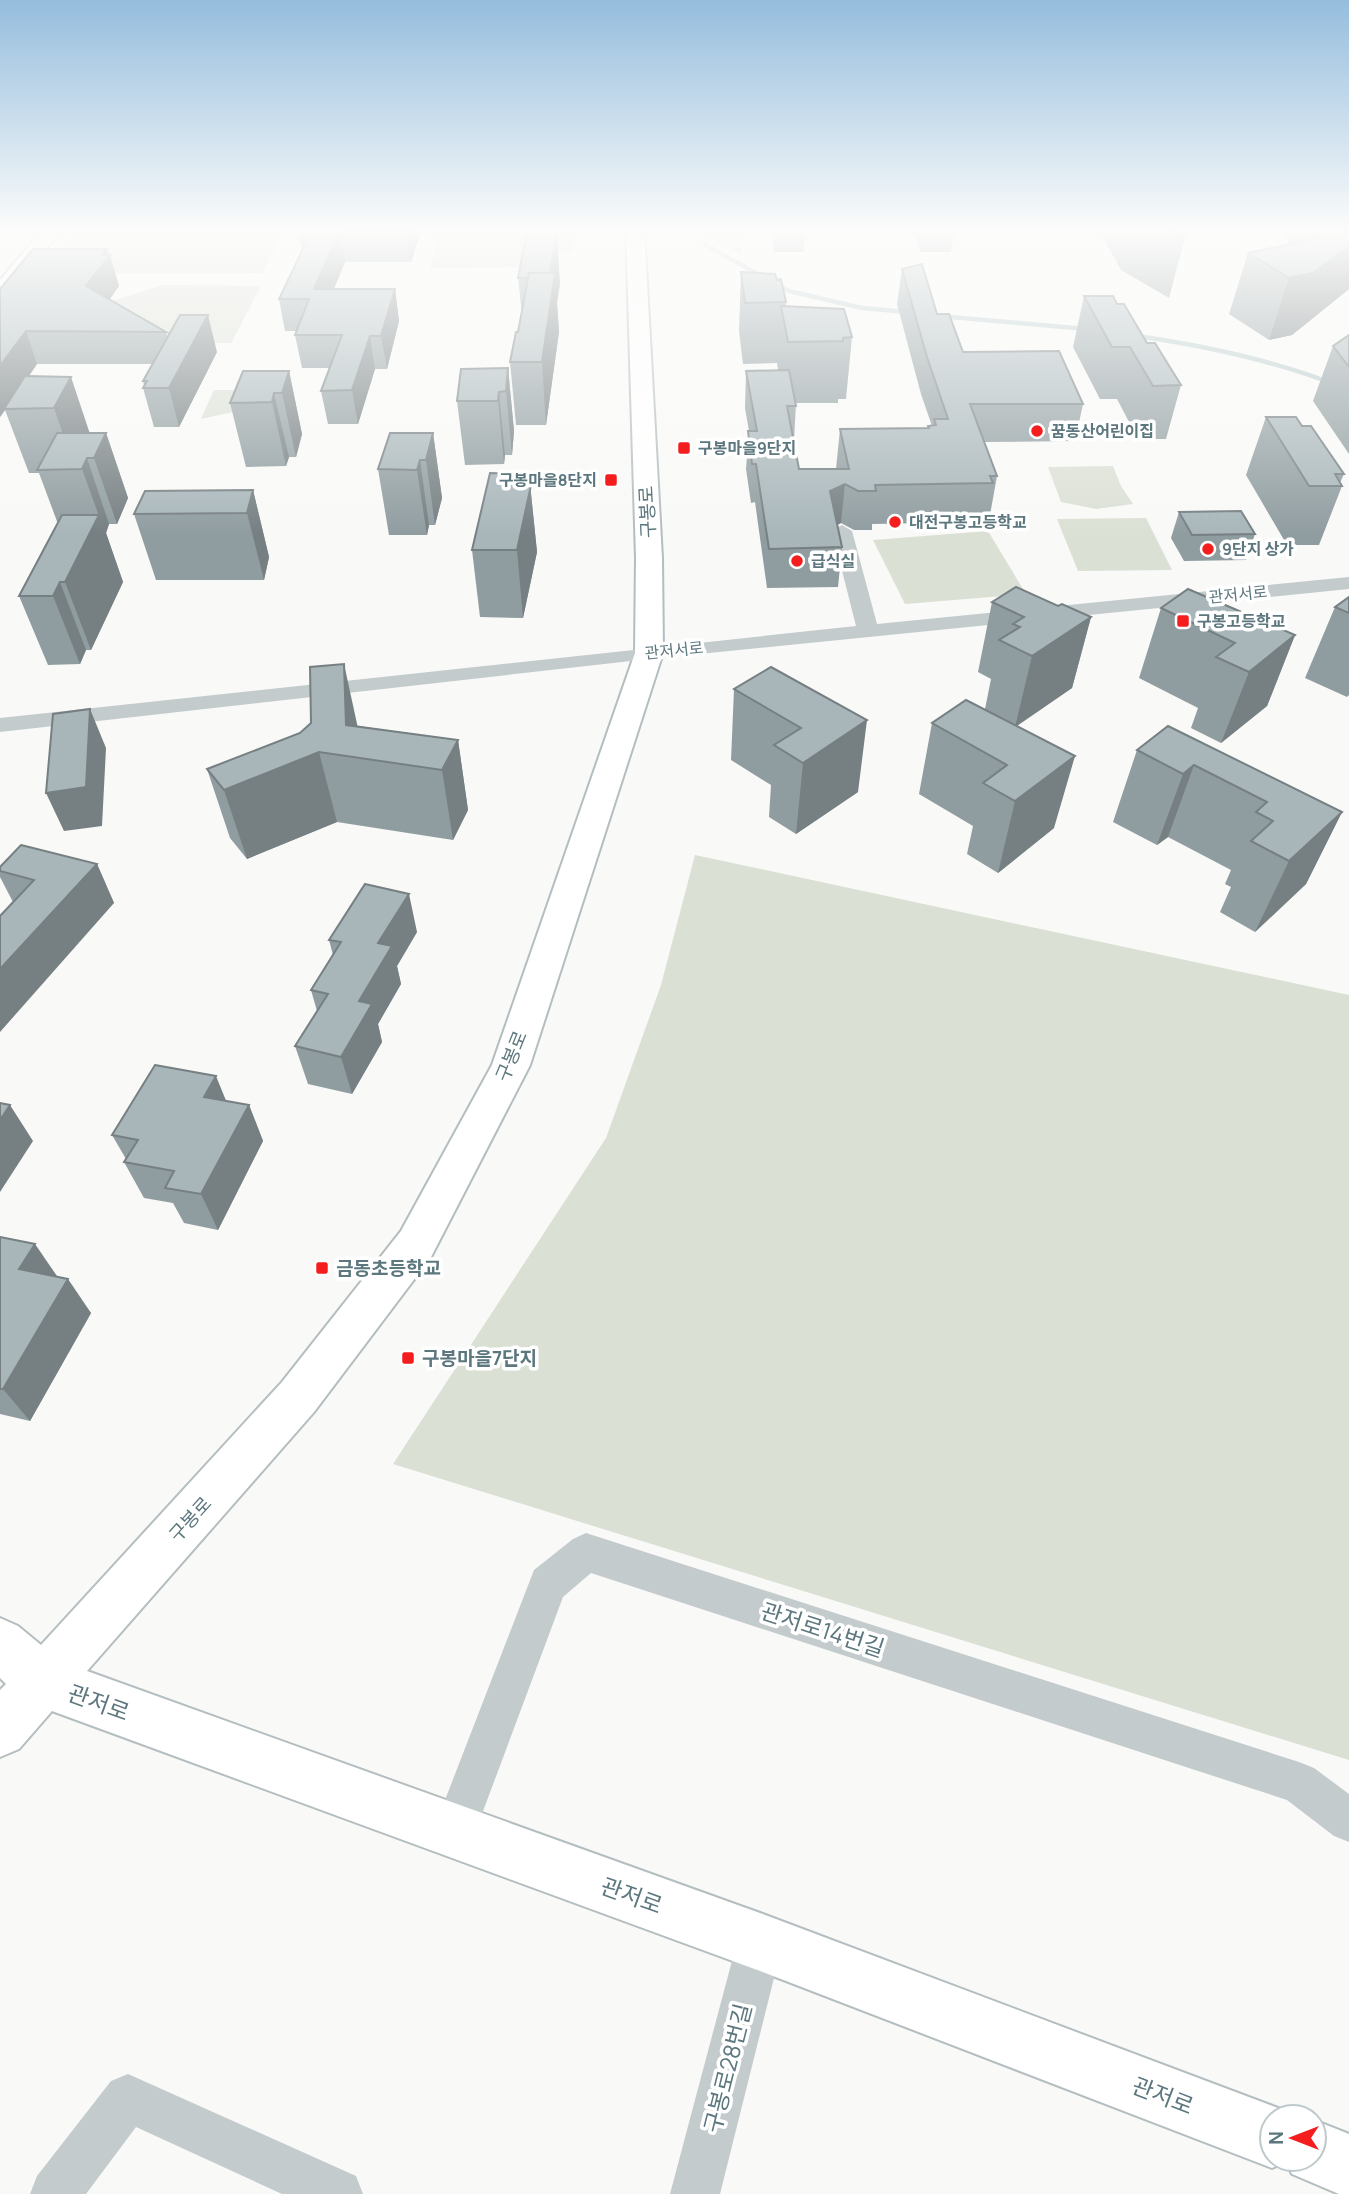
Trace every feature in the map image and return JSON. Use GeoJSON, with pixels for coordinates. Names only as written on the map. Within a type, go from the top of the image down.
{"type":"FeatureCollection","features":[{"type":"Feature","properties":{"kind":"street","name":"구봉로"},"geometry":{"type":"LineString","coordinates":[[0,1730],[298,1396],[416,1244],[511,1065],[649,653],[649,558],[639,330]]}},
{"type":"Feature","properties":{"kind":"street"},"geometry":{"type":"LineString","coordinates":[[842,531],[868,631]]}},
{"type":"Feature","properties":{"kind":"street","name":"관저서로"},"geometry":{"type":"LineString","coordinates":[[0,725],[649,653],[1349,583]]}},
{"type":"Feature","properties":{"kind":"street","name":"관저로14번길"},"geometry":{"type":"LineString","coordinates":[[454,1831],[548,1584],[586,1552],[1299,1783],[1349,1821]]}},
{"type":"Feature","properties":{"kind":"street","name":"관저로"},"geometry":{"type":"LineString","coordinates":[[0,1644],[44,1682],[760,1942],[1258,2131]]}},
{"type":"Feature","properties":{"kind":"street","name":"구봉로28번길"},"geometry":{"type":"LineString","coordinates":[[695,2194],[760,1942]]}},
{"type":"Feature","properties":{"kind":"street"},"geometry":{"type":"LineString","coordinates":[[55,2194],[128,2098],[338,2194]]}},
{"type":"Feature","properties":{"kind":"street"},"geometry":{"type":"LineString","coordinates":[[1328,2158],[1349,2166]]}},
{"type":"Feature","properties":{"kind":"shaded area"},"geometry":{"type":"Polygon","coordinates":[[[150,330],[238,330],[231,343],[172,343],[150,330]]]}},
{"type":"Feature","properties":{"kind":"shaded area"},"geometry":{"type":"Polygon","coordinates":[[[214,390],[244,390],[233,412],[201,419],[214,390]]]}},
{"type":"Feature","properties":{"kind":"shaded area"},"geometry":{"type":"Polygon","coordinates":[[[1113,466],[1121,486],[1133,504],[1096,509],[1061,502],[1048,467],[1113,466]]]}},
{"type":"Feature","properties":{"kind":"shaded area"},"geometry":{"type":"Polygon","coordinates":[[[1146,518],[1172,570],[1078,571],[1057,519],[1146,518]]]}},
{"type":"Feature","properties":{"kind":"shaded area"},"geometry":{"type":"Polygon","coordinates":[[[988,531],[1026,594],[905,604],[873,540],[988,531]]]}},
{"type":"Feature","properties":{"kind":"shaded area"},"geometry":{"type":"Polygon","coordinates":[[[695,855],[1349,995],[1349,1760],[393,1464],[606,1138],[661,985],[695,855]]]}},
{"type":"Feature","properties":{"kind":"building"},"geometry":{"type":"Polygon","coordinates":[[[0,330],[166,332],[26,331],[0,366],[0,330]]]}},
{"type":"Feature","properties":{"kind":"building"},"geometry":{"type":"Polygon","coordinates":[[[171,330],[200,330],[169,388],[143,388],[147,381],[143,381],[171,330]]]}},
{"type":"Feature","properties":{"kind":"building"},"geometry":{"type":"Polygon","coordinates":[[[297,330],[383,330],[381,336],[370,336],[352,390],[321,391],[342,335],[295,335],[297,330]]]}},
{"type":"Feature","properties":{"kind":"building"},"geometry":{"type":"Polygon","coordinates":[[[547,330],[542,362],[510,362],[518,332],[547,330]]]}},
{"type":"Feature","properties":{"kind":"building"},"geometry":{"type":"Polygon","coordinates":[[[786,330],[850,330],[852,337],[843,338],[843,341],[788,342],[786,330]]]}},
{"type":"Feature","properties":{"kind":"building"},"geometry":{"type":"Polygon","coordinates":[[[919,330],[955,330],[963,352],[1059,351],[1083,404],[970,404],[997,476],[990,476],[993,483],[875,485],[876,491],[858,491],[845,484],[830,491],[842,547],[769,549],[756,464],[752,464],[748,431],[757,431],[746,371],[789,370],[796,406],[787,406],[799,469],[849,469],[840,429],[929,428],[928,426],[936,425],[934,419],[948,419],[919,330]]]}},
{"type":"Feature","properties":{"kind":"building"},"geometry":{"type":"Polygon","coordinates":[[[1103,330],[1140,330],[1147,343],[1155,343],[1181,385],[1153,386],[1130,347],[1112,347],[1103,330]]]}},
{"type":"Feature","properties":{"kind":"building"},"geometry":{"type":"Polygon","coordinates":[[[1349,335],[1349,367],[1333,346],[1349,335]]]}},
{"type":"Feature","properties":{"kind":"building"},"geometry":{"type":"Polygon","coordinates":[[[508,368],[506,391],[499,392],[498,401],[457,401],[461,369],[508,368]]]}},
{"type":"Feature","properties":{"kind":"building"},"geometry":{"type":"Polygon","coordinates":[[[243,371],[289,371],[282,393],[274,393],[272,402],[230,403],[243,371]]]}},
{"type":"Feature","properties":{"kind":"building"},"geometry":{"type":"Polygon","coordinates":[[[25,376],[71,377],[54,408],[4,409],[25,376]]]}},
{"type":"Feature","properties":{"kind":"building"},"geometry":{"type":"Polygon","coordinates":[[[1266,417],[1296,417],[1302,426],[1311,426],[1344,474],[1335,474],[1342,486],[1309,486],[1266,417]]]}},
{"type":"Feature","properties":{"kind":"building"},"geometry":{"type":"Polygon","coordinates":[[[57,433],[106,433],[94,458],[87,458],[82,469],[37,470],[57,433]]]}},
{"type":"Feature","properties":{"kind":"building"},"geometry":{"type":"Polygon","coordinates":[[[390,433],[433,433],[426,460],[420,460],[417,470],[378,469],[390,433]]]}},
{"type":"Feature","properties":{"kind":"building"},"geometry":{"type":"Polygon","coordinates":[[[490,473],[529,474],[527,485],[531,485],[517,550],[472,550],[490,473]]]}},
{"type":"Feature","properties":{"kind":"building"},"geometry":{"type":"Polygon","coordinates":[[[253,490],[247,513],[134,514],[145,491],[253,490]]]}},
{"type":"Feature","properties":{"kind":"building"},"geometry":{"type":"Polygon","coordinates":[[[1241,511],[1255,534],[1192,535],[1179,512],[1241,511]]]}},
{"type":"Feature","properties":{"kind":"building"},"geometry":{"type":"Polygon","coordinates":[[[62,515],[99,515],[65,582],[60,582],[53,596],[19,596],[62,515]]]}},
{"type":"Feature","properties":{"kind":"building"},"geometry":{"type":"Polygon","coordinates":[[[1016,587],[1091,617],[1032,656],[999,640],[1020,627],[1013,624],[1024,617],[992,602],[1016,587]]]}},
{"type":"Feature","properties":{"kind":"building"},"geometry":{"type":"Polygon","coordinates":[[[1188,589],[1295,635],[1249,672],[1216,657],[1235,643],[1161,608],[1188,589]]]}},
{"type":"Feature","properties":{"kind":"building"},"geometry":{"type":"Polygon","coordinates":[[[1349,597],[1349,613],[1335,607],[1349,597]]]}},
{"type":"Feature","properties":{"kind":"building"},"geometry":{"type":"Polygon","coordinates":[[[344,664],[346,725],[458,740],[442,770],[319,752],[224,790],[207,769],[300,733],[311,723],[310,667],[344,664]]]}},
{"type":"Feature","properties":{"kind":"building"},"geometry":{"type":"Polygon","coordinates":[[[771,667],[867,720],[803,763],[774,745],[801,728],[734,689],[771,667]]]}},
{"type":"Feature","properties":{"kind":"building"},"geometry":{"type":"Polygon","coordinates":[[[966,700],[1075,756],[1015,801],[983,783],[1007,765],[932,723],[966,700]]]}},
{"type":"Feature","properties":{"kind":"building"},"geometry":{"type":"Polygon","coordinates":[[[90,709],[86,787],[46,793],[53,714],[90,709]]]}},
{"type":"Feature","properties":{"kind":"building"},"geometry":{"type":"Polygon","coordinates":[[[1168,726],[1342,812],[1289,861],[1251,841],[1273,821],[1256,812],[1267,802],[1194,765],[1183,774],[1137,750],[1168,726]]]}},
{"type":"Feature","properties":{"kind":"building"},"geometry":{"type":"Polygon","coordinates":[[[21,845],[97,864],[0,969],[0,916],[34,880],[0,871],[0,867],[21,845]]]}},
{"type":"Feature","properties":{"kind":"building"},"geometry":{"type":"Polygon","coordinates":[[[365,884],[409,894],[378,943],[392,946],[359,1001],[372,1004],[341,1057],[295,1046],[328,994],[311,990],[341,942],[329,940],[365,884]]]}},
{"type":"Feature","properties":{"kind":"building"},"geometry":{"type":"Polygon","coordinates":[[[155,1065],[216,1076],[204,1097],[249,1105],[201,1194],[165,1188],[174,1171],[124,1162],[138,1140],[112,1135],[155,1065]]]}},
{"type":"Feature","properties":{"kind":"building"},"geometry":{"type":"Polygon","coordinates":[[[0,1103],[10,1105],[0,1120],[0,1103]]]}},
{"type":"Feature","properties":{"kind":"building"},"geometry":{"type":"Polygon","coordinates":[[[0,1237],[35,1244],[19,1269],[68,1279],[3,1389],[0,1389],[0,1237]]]}},
{"type":"Feature","properties":{"kind":"waterway"},"geometry":{"type":"LineString","coordinates":[[1131,335],[1242,356],[1349,390]]}},
{"type":"Feature","properties":{"kind":"place","name":"꿈동산어린이집"},"geometry":{"type":"Point","coordinates":[1037,431]}},
{"type":"Feature","properties":{"kind":"place","name":"구봉마을9단지"},"geometry":{"type":"Point","coordinates":[684,448]}},
{"type":"Feature","properties":{"kind":"place","name":"구봉마을8단지"},"geometry":{"type":"Point","coordinates":[611,480]}},
{"type":"Feature","properties":{"kind":"place","name":"대전구봉고등학교"},"geometry":{"type":"Point","coordinates":[895,522]}},
{"type":"Feature","properties":{"kind":"place","name":"9단지 상가"},"geometry":{"type":"Point","coordinates":[1208,549]}},
{"type":"Feature","properties":{"kind":"place","name":"급식실"},"geometry":{"type":"Point","coordinates":[797,561]}},
{"type":"Feature","properties":{"kind":"place","name":"구봉고등학교"},"geometry":{"type":"Point","coordinates":[1183,621]}},
{"type":"Feature","properties":{"kind":"place","name":"금동초등학교"},"geometry":{"type":"Point","coordinates":[322,1268]}},
{"type":"Feature","properties":{"kind":"place","name":"구봉마을7단지"},"geometry":{"type":"Point","coordinates":[408,1358]}}]}
